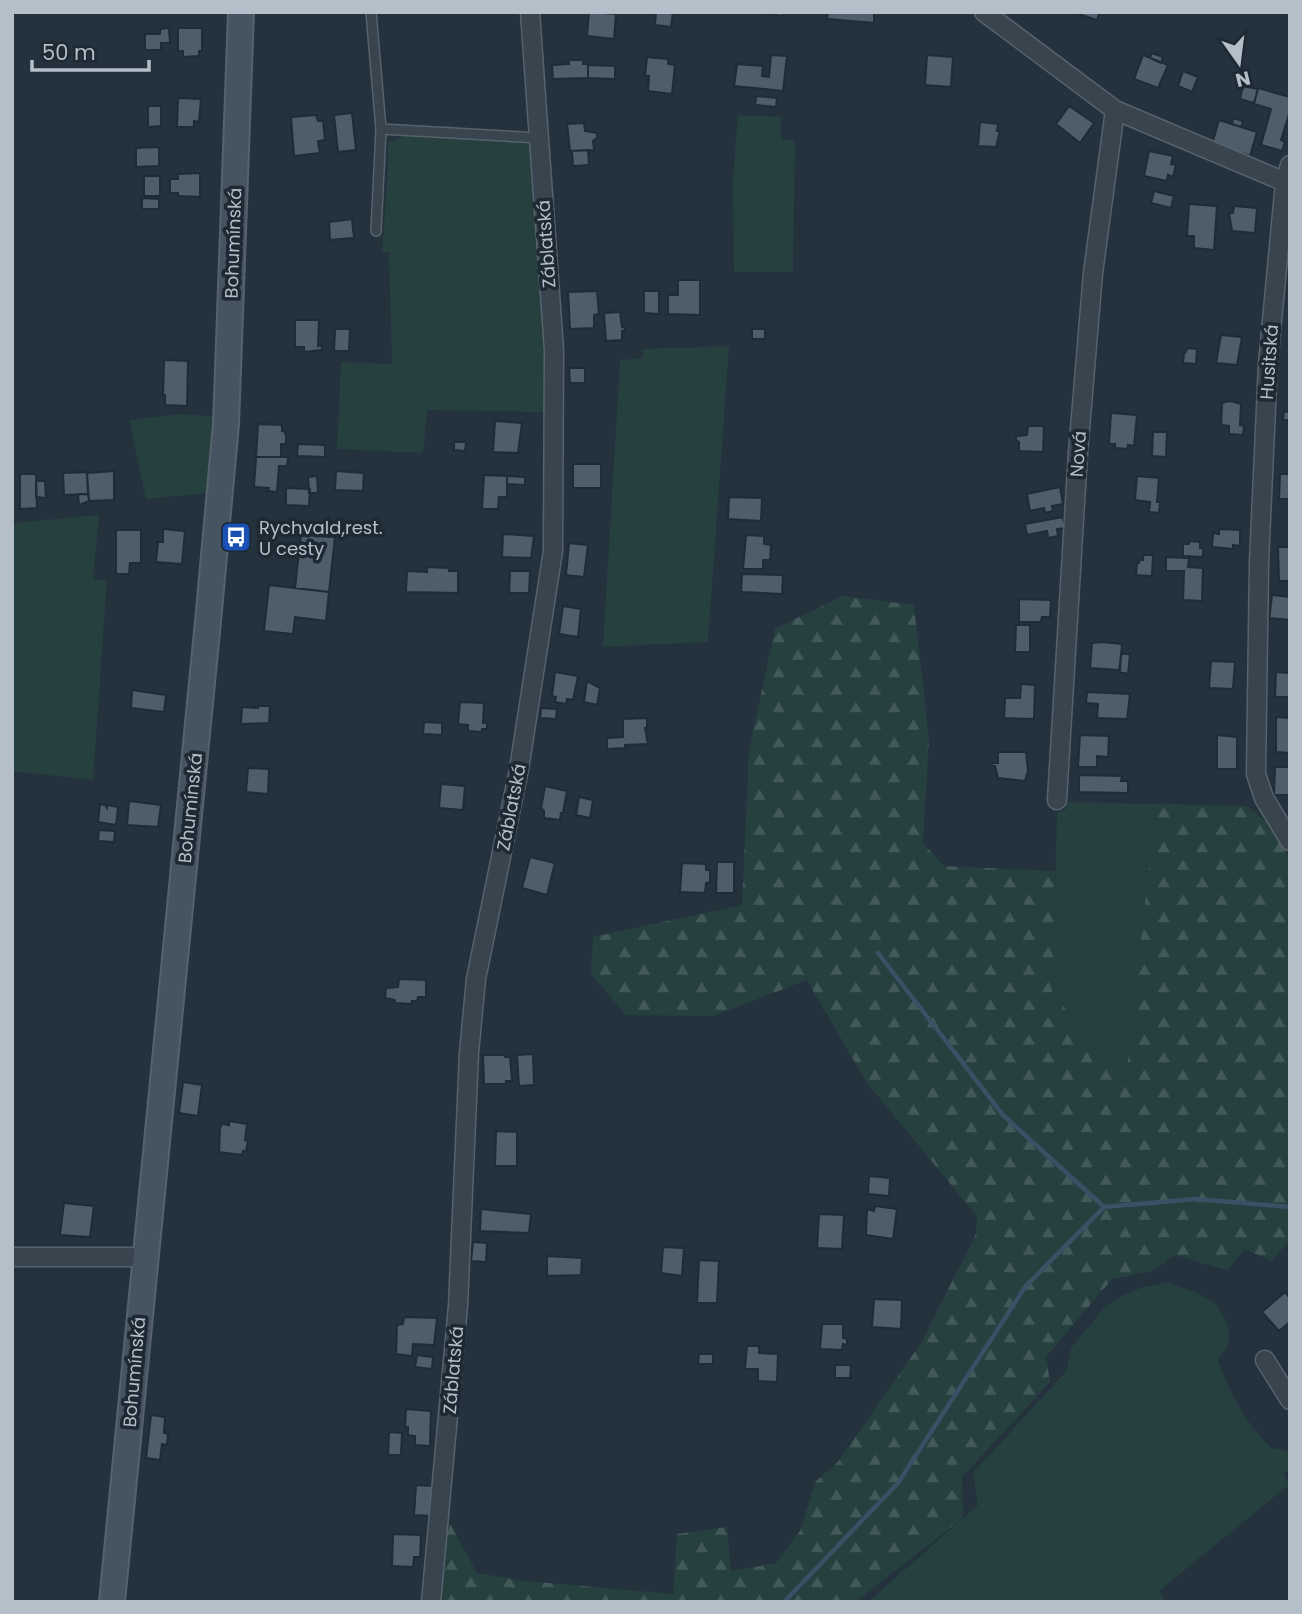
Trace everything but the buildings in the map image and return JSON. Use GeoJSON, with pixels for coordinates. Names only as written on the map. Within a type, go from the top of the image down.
{"type":"FeatureCollection","features":[{"type":"Feature","properties":{"kind":"main road","name":"Bohumínská"},"geometry":{"type":"LineString","coordinates":[[112,1602],[226,424],[241,12]]}},
{"type":"Feature","properties":{"kind":"street","name":"Záblatská"},"geometry":{"type":"LineString","coordinates":[[431,1602],[458,1306],[469,1053],[476,979],[519,769],[553,551],[554,350],[530,12]]}},
{"type":"Feature","properties":{"kind":"street","name":"Husitská"},"geometry":{"type":"LineString","coordinates":[[984,12],[1115,110],[1288,173],[1268,364],[1259,562],[1256,774],[1264,798],[1290,841]]}},
{"type":"Feature","properties":{"kind":"street","name":"Nová"},"geometry":{"type":"LineString","coordinates":[[1057,800],[1078,453],[1093,273],[1115,110]]}},
{"type":"Feature","properties":{"kind":"street"},"geometry":{"type":"LineString","coordinates":[[12,1257],[145,1257]]}},
{"type":"Feature","properties":{"kind":"street"},"geometry":{"type":"LineString","coordinates":[[1265,1360],[1290,1400]]}},
{"type":"Feature","properties":{"kind":"lane"},"geometry":{"type":"LineString","coordinates":[[371,12],[381,129],[376,231]]}},
{"type":"Feature","properties":{"kind":"lane"},"geometry":{"type":"LineString","coordinates":[[381,129],[539,138]]}},
{"type":"Feature","properties":{"kind":"green space"},"geometry":{"type":"Polygon","coordinates":[[[738,115],[781,117],[781,139],[795,141],[793,272],[734,272],[733,179],[738,115]]]}},
{"type":"Feature","properties":{"kind":"green space"},"geometry":{"type":"Polygon","coordinates":[[[402,136],[525,141],[533,149],[545,305],[547,412],[427,410],[423,453],[337,449],[341,362],[392,364],[389,252],[382,252],[388,143],[402,136]]]}},
{"type":"Feature","properties":{"kind":"green space"},"geometry":{"type":"Polygon","coordinates":[[[729,346],[708,642],[603,647],[620,360],[643,358],[643,349],[729,346]]]}},
{"type":"Feature","properties":{"kind":"green space"},"geometry":{"type":"Polygon","coordinates":[[[180,414],[213,416],[207,493],[146,499],[129,420],[180,414]]]}},
{"type":"Feature","properties":{"kind":"green space"},"geometry":{"type":"Polygon","coordinates":[[[99,515],[93,579],[107,580],[93,780],[12,771],[12,523],[99,515]]]}},
{"type":"Feature","properties":{"kind":"green space"},"geometry":{"type":"Polygon","coordinates":[[[842,596],[914,605],[929,740],[923,843],[944,866],[1055,871],[1052,991],[1125,1085],[1156,804],[1247,806],[1267,822],[1290,859],[1290,1240],[1271,1261],[1245,1249],[1227,1270],[1175,1255],[1152,1271],[1112,1279],[1046,1357],[1050,1382],[962,1477],[963,1518],[855,1602],[452,1602],[437,1598],[448,1520],[477,1573],[525,1581],[673,1594],[677,1534],[727,1527],[731,1571],[776,1563],[800,1531],[815,1482],[837,1463],[921,1343],[976,1234],[977,1216],[867,1083],[807,980],[713,1016],[626,1015],[591,974],[593,937],[742,905],[749,750],[775,629],[842,596]]]}},
{"type":"Feature","properties":{"kind":"green space"},"geometry":{"type":"Polygon","coordinates":[[[1067,802],[1156,804],[1126,1086],[1052,991],[1057,813],[1066,809],[1067,802]]]}},
{"type":"Feature","properties":{"kind":"green space"},"geometry":{"type":"Polygon","coordinates":[[[1168,1282],[1206,1297],[1221,1313],[1229,1335],[1227,1346],[1218,1360],[1223,1373],[1239,1407],[1253,1428],[1271,1448],[1285,1450],[1290,1454],[1290,1470],[1283,1474],[1290,1484],[1159,1591],[1166,1602],[868,1602],[978,1505],[973,1473],[1067,1370],[1071,1348],[1103,1309],[1116,1299],[1140,1288],[1168,1282]]]}},
{"type":"Feature","properties":{"kind":"waterway"},"geometry":{"type":"LineString","coordinates":[[878,953],[1003,1115],[1104,1207]]}},
{"type":"Feature","properties":{"kind":"waterway"},"geometry":{"type":"LineString","coordinates":[[784,1602],[898,1483],[1025,1287],[1104,1207],[1196,1199],[1290,1207]]}},
{"type":"Feature","properties":{"kind":"place","name":"Rychvald,rest. U cesty"},"geometry":{"type":"Point","coordinates":[236,537]}}]}
